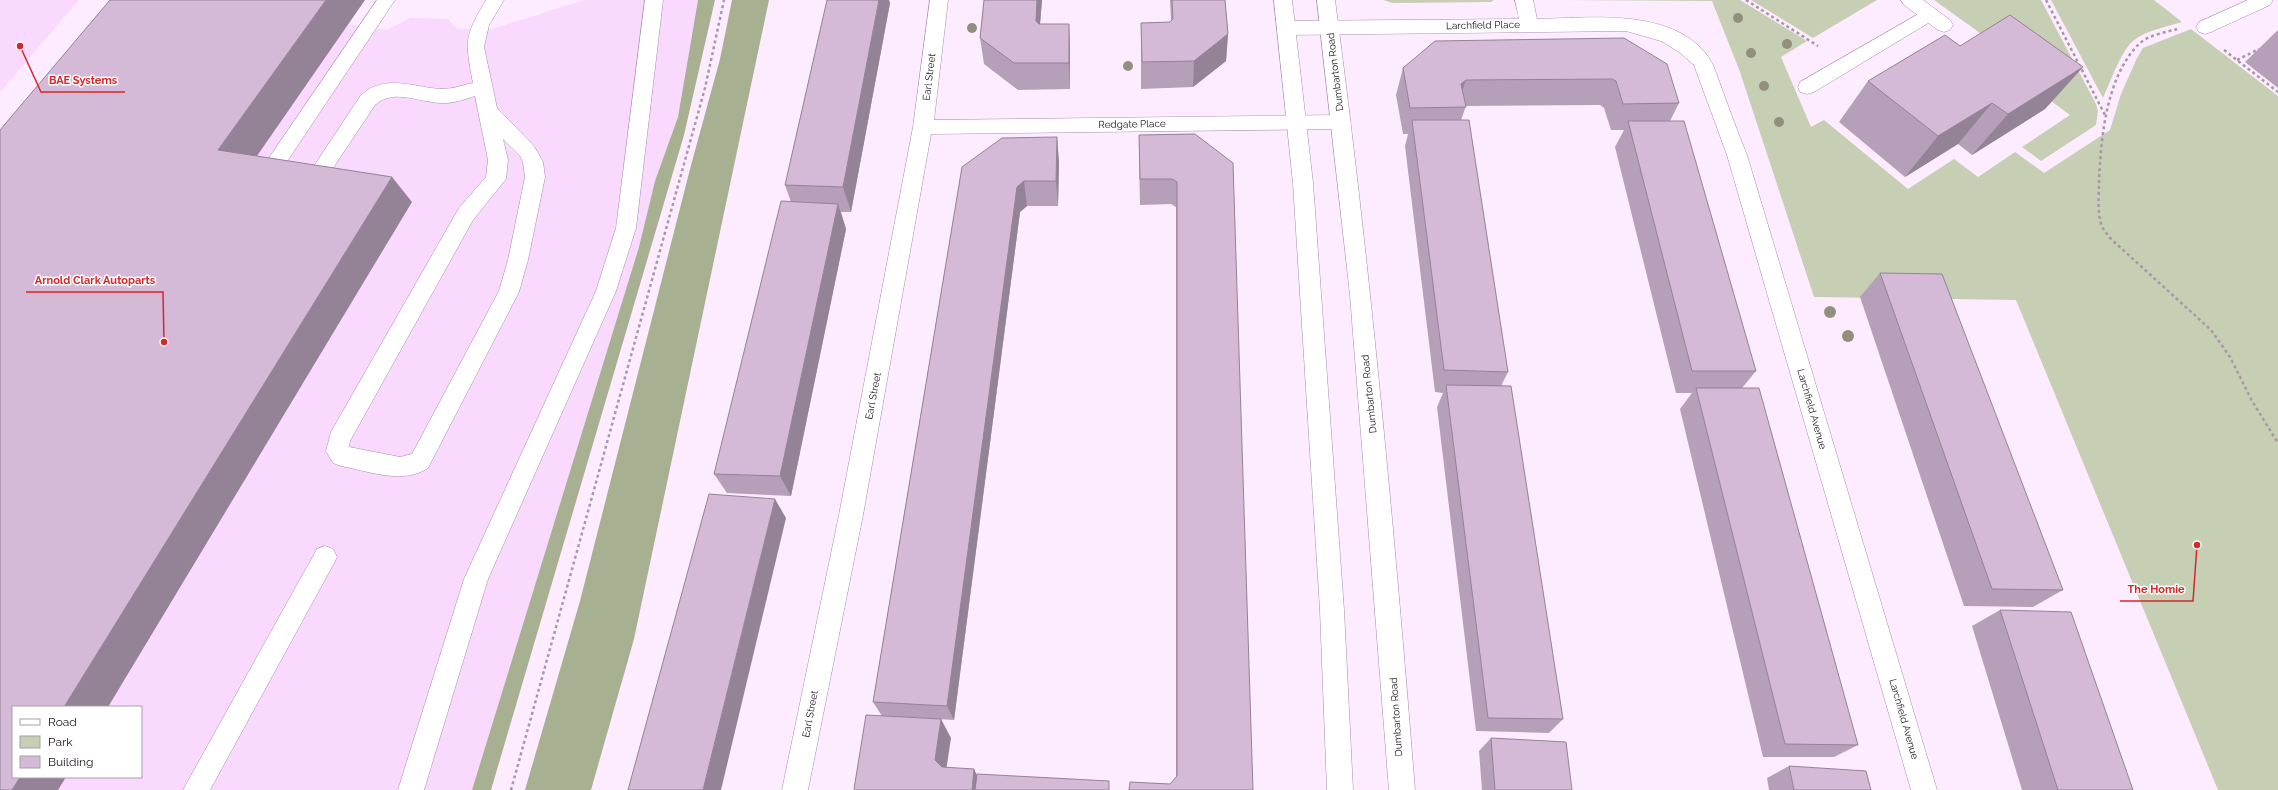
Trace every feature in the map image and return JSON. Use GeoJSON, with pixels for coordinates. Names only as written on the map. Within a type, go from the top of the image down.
{"type":"FeatureCollection","features":[{"type":"Feature","properties":{"kind":"street"},"geometry":{"type":"LineString","coordinates":[[269,173],[386,0]]}},
{"type":"Feature","properties":{"kind":"street"},"geometry":{"type":"LineString","coordinates":[[488,111],[527,151],[533,162],[535,177],[518,260],[509,292],[420,461],[414,465],[400,467],[341,456],[337,451],[337,445],[343,432],[466,214],[496,179],[498,160],[483,87],[475,47],[480,25],[495,0]]}},
{"type":"Feature","properties":{"kind":"street"},"geometry":{"type":"LineString","coordinates":[[410,784],[476,579],[606,291],[617,258],[631,200],[644,71],[654,0]]}},
{"type":"Feature","properties":{"kind":"street","name":"Earl Street"},"geometry":{"type":"LineString","coordinates":[[795,790],[852,507],[923,127],[939,0]]}},
{"type":"Feature","properties":{"kind":"street"},"geometry":{"type":"LineString","coordinates":[[1283,0],[1297,122],[1331,594],[1340,790]]}},
{"type":"Feature","properties":{"kind":"street","name":"Dumbarton Road"},"geometry":{"type":"LineString","coordinates":[[1326,0],[1341,122],[1377,472],[1402,790]]}},
{"type":"Feature","properties":{"kind":"street"},"geometry":{"type":"LineString","coordinates":[[1524,0],[1529,24]]}},
{"type":"Feature","properties":{"kind":"street"},"geometry":{"type":"LineString","coordinates":[[1910,0],[1944,25]]}},
{"type":"Feature","properties":{"kind":"street"},"geometry":{"type":"LineString","coordinates":[[2198,26],[2264,0]]}},
{"type":"Feature","properties":{"kind":"street"},"geometry":{"type":"LineString","coordinates":[[1807,87],[1929,14]]}},
{"type":"Feature","properties":{"kind":"street","name":"Larchfield Place"},"geometry":{"type":"LineString","coordinates":[[1286,28],[1626,24],[1642,26],[1678,40]]}},
{"type":"Feature","properties":{"kind":"street","name":"Larchfield Avenue"},"geometry":{"type":"LineString","coordinates":[[1678,40],[1691,50],[1702,62],[1738,155],[1924,790]]}},
{"type":"Feature","properties":{"kind":"street"},"geometry":{"type":"LineString","coordinates":[[318,175],[368,100],[377,91],[389,89],[444,96],[483,87]]}},
{"type":"Feature","properties":{"kind":"street","name":"Redgate Place"},"geometry":{"type":"LineString","coordinates":[[923,127],[1341,122]]}},
{"type":"Feature","properties":{"kind":"street"},"geometry":{"type":"LineString","coordinates":[[196,790],[325,557]]}},
{"type":"Feature","properties":{"kind":"path"},"geometry":{"type":"LineString","coordinates":[[511,790],[705,88],[724,0]]}},
{"type":"Feature","properties":{"kind":"path"},"geometry":{"type":"LineString","coordinates":[[1746,0],[1812,41],[1844,65]]}},
{"type":"Feature","properties":{"kind":"path"},"geometry":{"type":"LineString","coordinates":[[2046,0],[2101,104],[2105,116]]}},
{"type":"Feature","properties":{"kind":"path"},"geometry":{"type":"LineString","coordinates":[[2278,92],[2237,60],[2198,26],[2150,38],[2138,45],[2123,72],[2105,116],[2099,200],[2101,224],[2104,232],[2161,287],[2194,313],[2211,330],[2230,357],[2252,401],[2278,443]]}},
{"type":"Feature","properties":{"kind":"path"},"geometry":{"type":"LineString","coordinates":[[2237,60],[2264,47]]}},
{"type":"Feature","properties":{"kind":"shaded area"},"geometry":{"type":"Polygon","coordinates":[[[0,0],[79,0],[0,92],[0,0]]]}},
{"type":"Feature","properties":{"kind":"shaded area"},"geometry":{"type":"Polygon","coordinates":[[[144,0],[365,0],[348,24],[387,30],[410,18],[448,19],[457,29],[492,29],[584,0],[698,0],[678,117],[655,181],[639,247],[472,790],[0,790],[0,174],[144,0]]]}},
{"type":"Feature","properties":{"kind":"green space"},"geometry":{"type":"Polygon","coordinates":[[[698,0],[715,0],[684,135],[491,790],[472,790],[639,247],[655,181],[678,117],[698,0]]]}},
{"type":"Feature","properties":{"kind":"green space"},"geometry":{"type":"Polygon","coordinates":[[[732,0],[769,0],[634,639],[591,790],[525,790],[580,601],[690,169],[720,59],[732,0]]]}},
{"type":"Feature","properties":{"kind":"green space"},"geometry":{"type":"Polygon","coordinates":[[[1383,0],[1494,0],[1491,2],[1393,3],[1383,0]]]}},
{"type":"Feature","properties":{"kind":"green space"},"geometry":{"type":"Polygon","coordinates":[[[1560,0],[1740,0],[1807,41],[1781,57],[1811,127],[1824,120],[1908,189],[1954,159],[1978,177],[2015,152],[2044,173],[2110,130],[2121,94],[2143,48],[2191,29],[2278,96],[2278,790],[2218,790],[2016,300],[1814,297],[1740,72],[1712,1],[1560,0]]]}},
{"type":"Feature","properties":{"kind":"green space"},"geometry":{"type":"Polygon","coordinates":[[[1751,0],[1877,0],[1813,38],[1751,0]]]}},
{"type":"Feature","properties":{"kind":"green space"},"geometry":{"type":"Polygon","coordinates":[[[1934,0],[2041,0],[2096,104],[2098,111],[2096,125],[2041,161],[2022,147],[2070,115],[1987,54],[1998,46],[1934,0]]]}},
{"type":"Feature","properties":{"kind":"green space"},"geometry":{"type":"Polygon","coordinates":[[[2051,0],[2154,0],[2182,22],[2150,31],[2133,41],[2120,59],[2103,98],[2051,0]]]}},
{"type":"Feature","properties":{"kind":"building"},"geometry":{"type":"Polygon","coordinates":[[[110,0],[326,0],[218,150],[392,177],[65,706],[12,706],[12,778],[19,778],[12,790],[0,790],[0,130],[110,0]]]}},
{"type":"Feature","properties":{"kind":"building"},"geometry":{"type":"Polygon","coordinates":[[[827,0],[879,0],[843,187],[785,185],[827,0]]]}},
{"type":"Feature","properties":{"kind":"building"},"geometry":{"type":"Polygon","coordinates":[[[984,0],[1037,0],[1036,21],[1039,24],[1069,24],[1069,63],[1014,63],[980,38],[984,0]]]}},
{"type":"Feature","properties":{"kind":"building"},"geometry":{"type":"Polygon","coordinates":[[[1172,0],[1225,0],[1228,34],[1194,61],[1142,62],[1141,23],[1170,22],[1173,19],[1172,0]]]}},
{"type":"Feature","properties":{"kind":"building"},"geometry":{"type":"Polygon","coordinates":[[[2010,15],[2083,67],[2008,114],[1992,103],[1938,136],[1868,81],[1945,35],[1960,46],[2010,15]]]}},
{"type":"Feature","properties":{"kind":"building"},"geometry":{"type":"Polygon","coordinates":[[[1624,38],[1667,64],[1679,103],[1623,104],[1616,81],[1612,79],[1466,80],[1461,84],[1466,107],[1410,108],[1403,68],[1435,41],[1624,38]]]}},
{"type":"Feature","properties":{"kind":"building"},"geometry":{"type":"Polygon","coordinates":[[[1412,120],[1469,120],[1508,372],[1444,370],[1412,120]]]}},
{"type":"Feature","properties":{"kind":"building"},"geometry":{"type":"Polygon","coordinates":[[[1628,121],[1684,121],[1756,371],[1692,371],[1628,121]]]}},
{"type":"Feature","properties":{"kind":"building"},"geometry":{"type":"Polygon","coordinates":[[[1195,134],[1233,163],[1253,790],[1129,790],[1130,782],[1170,784],[1177,776],[1177,182],[1172,179],[1140,179],[1139,135],[1195,134]]]}},
{"type":"Feature","properties":{"kind":"building"},"geometry":{"type":"Polygon","coordinates":[[[1057,137],[1056,181],[1024,181],[1017,187],[947,706],[873,702],[962,167],[1002,138],[1057,137]]]}},
{"type":"Feature","properties":{"kind":"building"},"geometry":{"type":"Polygon","coordinates":[[[781,201],[838,204],[780,476],[714,474],[781,201]]]}},
{"type":"Feature","properties":{"kind":"building"},"geometry":{"type":"Polygon","coordinates":[[[1880,273],[1942,274],[2063,590],[1992,589],[1880,273]]]}},
{"type":"Feature","properties":{"kind":"building"},"geometry":{"type":"Polygon","coordinates":[[[1446,385],[1511,386],[1563,719],[1488,718],[1446,385]]]}},
{"type":"Feature","properties":{"kind":"building"},"geometry":{"type":"Polygon","coordinates":[[[1696,388],[1759,388],[1858,745],[1785,744],[1696,388]]]}},
{"type":"Feature","properties":{"kind":"building"},"geometry":{"type":"Polygon","coordinates":[[[709,494],[775,499],[703,790],[628,790],[709,494]]]}},
{"type":"Feature","properties":{"kind":"building"},"geometry":{"type":"Polygon","coordinates":[[[2000,610],[2071,612],[2133,790],[2058,790],[2000,610]]]}},
{"type":"Feature","properties":{"kind":"building"},"geometry":{"type":"Polygon","coordinates":[[[866,715],[941,719],[935,760],[942,767],[974,769],[972,790],[855,790],[866,715]]]}},
{"type":"Feature","properties":{"kind":"building"},"geometry":{"type":"Polygon","coordinates":[[[1491,738],[1566,742],[1572,790],[1495,790],[1491,738]]]}},
{"type":"Feature","properties":{"kind":"building"},"geometry":{"type":"Polygon","coordinates":[[[1789,766],[1866,771],[1871,790],[1794,790],[1789,766]]]}},
{"type":"Feature","properties":{"kind":"building"},"geometry":{"type":"Polygon","coordinates":[[[977,774],[1109,781],[1109,790],[975,790],[977,774]]]}},
{"type":"Feature","properties":{"kind":"place","name":"BAE Systems"},"geometry":{"type":"Point","coordinates":[20,46]}},
{"type":"Feature","properties":{"kind":"place","name":"Arnold Clark Autoparts"},"geometry":{"type":"Point","coordinates":[164,342]}},
{"type":"Feature","properties":{"kind":"place","name":"The Homie"},"geometry":{"type":"Point","coordinates":[2197,545]}}]}
